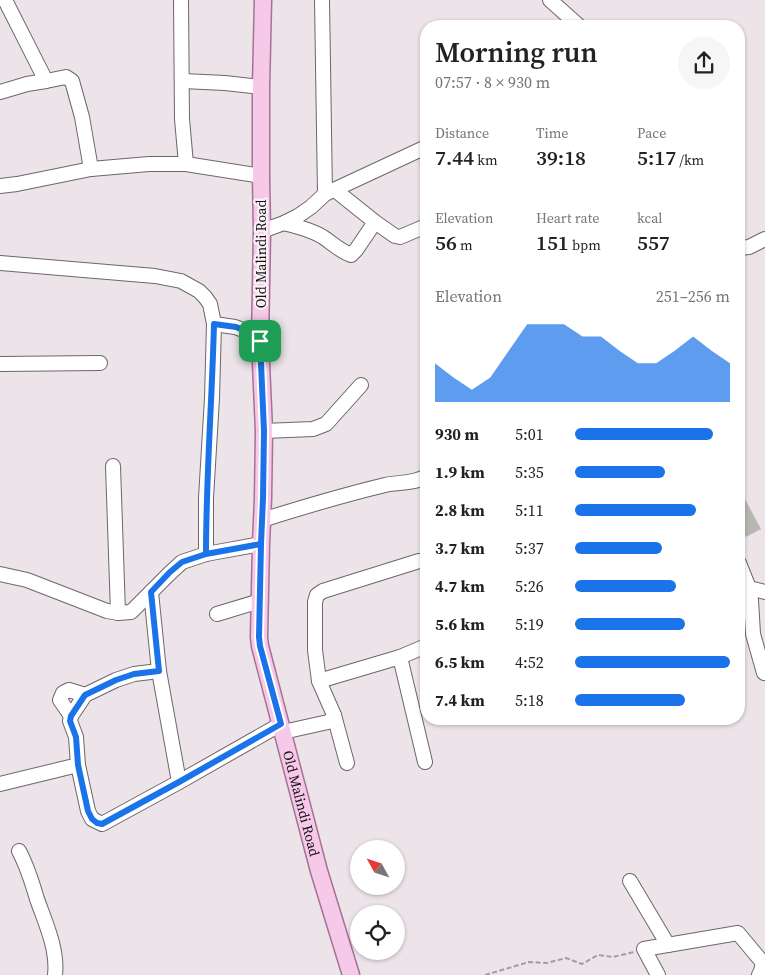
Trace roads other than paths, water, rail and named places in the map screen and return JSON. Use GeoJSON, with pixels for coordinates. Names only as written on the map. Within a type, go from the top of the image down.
{"type":"FeatureCollection","features":[{"type":"Feature","properties":{"kind":"main road","name":"Old Malindi Road"},"geometry":{"type":"LineString","coordinates":[[264,0],[261,87],[262,231],[260,341],[264,431],[260,646],[319,871],[351,975]]}},
{"type":"Feature","properties":{"kind":"street"},"geometry":{"type":"LineString","coordinates":[[5,0],[46,81]]}},
{"type":"Feature","properties":{"kind":"street"},"geometry":{"type":"LineString","coordinates":[[181,0],[182,119],[186,164]]}},
{"type":"Feature","properties":{"kind":"street"},"geometry":{"type":"LineString","coordinates":[[322,0],[330,192]]}},
{"type":"Feature","properties":{"kind":"street"},"geometry":{"type":"LineString","coordinates":[[550,0],[572,20]]}},
{"type":"Feature","properties":{"kind":"street"},"geometry":{"type":"LineString","coordinates":[[0,92],[27,84],[46,81],[66,78],[72,81],[82,117],[92,170]]}},
{"type":"Feature","properties":{"kind":"street"},"geometry":{"type":"LineString","coordinates":[[182,81],[261,87]]}},
{"type":"Feature","properties":{"kind":"street"},"geometry":{"type":"LineString","coordinates":[[262,231],[298,216],[330,192],[420,150]]}},
{"type":"Feature","properties":{"kind":"street"},"geometry":{"type":"LineString","coordinates":[[0,186],[92,170],[149,164],[186,164],[261,176]]}},
{"type":"Feature","properties":{"kind":"street"},"geometry":{"type":"LineString","coordinates":[[330,192],[396,236],[400,237],[420,229]]}},
{"type":"Feature","properties":{"kind":"street"},"geometry":{"type":"LineString","coordinates":[[284,223],[307,229],[350,255],[356,250],[375,222]]}},
{"type":"Feature","properties":{"kind":"street"},"geometry":{"type":"LineString","coordinates":[[745,247],[765,239]]}},
{"type":"Feature","properties":{"kind":"street"},"geometry":{"type":"LineString","coordinates":[[0,263],[155,276],[181,281],[192,286],[206,297],[210,304],[214,324],[206,498],[206,554]]}},
{"type":"Feature","properties":{"kind":"street"},"geometry":{"type":"LineString","coordinates":[[214,324],[236,327],[246,331],[260,341]]}},
{"type":"Feature","properties":{"kind":"street"},"geometry":{"type":"LineString","coordinates":[[0,364],[100,364]]}},
{"type":"Feature","properties":{"kind":"street"},"geometry":{"type":"LineString","coordinates":[[264,431],[313,429],[326,424],[361,385]]}},
{"type":"Feature","properties":{"kind":"street"},"geometry":{"type":"LineString","coordinates":[[113,466],[118,613]]}},
{"type":"Feature","properties":{"kind":"street"},"geometry":{"type":"LineString","coordinates":[[262,520],[302,507],[388,484],[420,479]]}},
{"type":"Feature","properties":{"kind":"street"},"geometry":{"type":"LineString","coordinates":[[0,574],[27,580],[107,611],[118,613],[131,612],[182,562],[206,554],[261,544]]}},
{"type":"Feature","properties":{"kind":"street"},"geometry":{"type":"LineString","coordinates":[[347,763],[334,715],[319,681],[315,650],[315,602],[317,595],[323,591],[419,561]]}},
{"type":"Feature","properties":{"kind":"street"},"geometry":{"type":"LineString","coordinates":[[745,577],[750,588],[753,634],[764,672]]}},
{"type":"Feature","properties":{"kind":"street"},"geometry":{"type":"LineString","coordinates":[[750,588],[765,592]]}},
{"type":"Feature","properties":{"kind":"street"},"geometry":{"type":"LineString","coordinates":[[151,592],[159,671],[179,782]]}},
{"type":"Feature","properties":{"kind":"street"},"geometry":{"type":"LineString","coordinates":[[217,614],[260,601]]}},
{"type":"Feature","properties":{"kind":"street"},"geometry":{"type":"LineString","coordinates":[[319,681],[420,648]]}},
{"type":"Feature","properties":{"kind":"street"},"geometry":{"type":"LineString","coordinates":[[400,656],[425,762]]}},
{"type":"Feature","properties":{"kind":"street"},"geometry":{"type":"LineString","coordinates":[[159,671],[134,674],[116,680],[85,695],[69,690],[63,693],[60,700],[71,716],[70,721],[76,737],[78,765],[88,811],[92,819],[97,823],[102,824],[282,728],[328,722],[334,715]]}},
{"type":"Feature","properties":{"kind":"street"},"geometry":{"type":"LineString","coordinates":[[0,784],[78,765]]}},
{"type":"Feature","properties":{"kind":"street"},"geometry":{"type":"LineString","coordinates":[[19,850],[52,942],[55,975]]}},
{"type":"Feature","properties":{"kind":"street"},"geometry":{"type":"LineString","coordinates":[[630,881],[668,945]]}},
{"type":"Feature","properties":{"kind":"street"},"geometry":{"type":"LineString","coordinates":[[658,975],[644,949],[738,933],[763,964],[759,975]]}}]}
